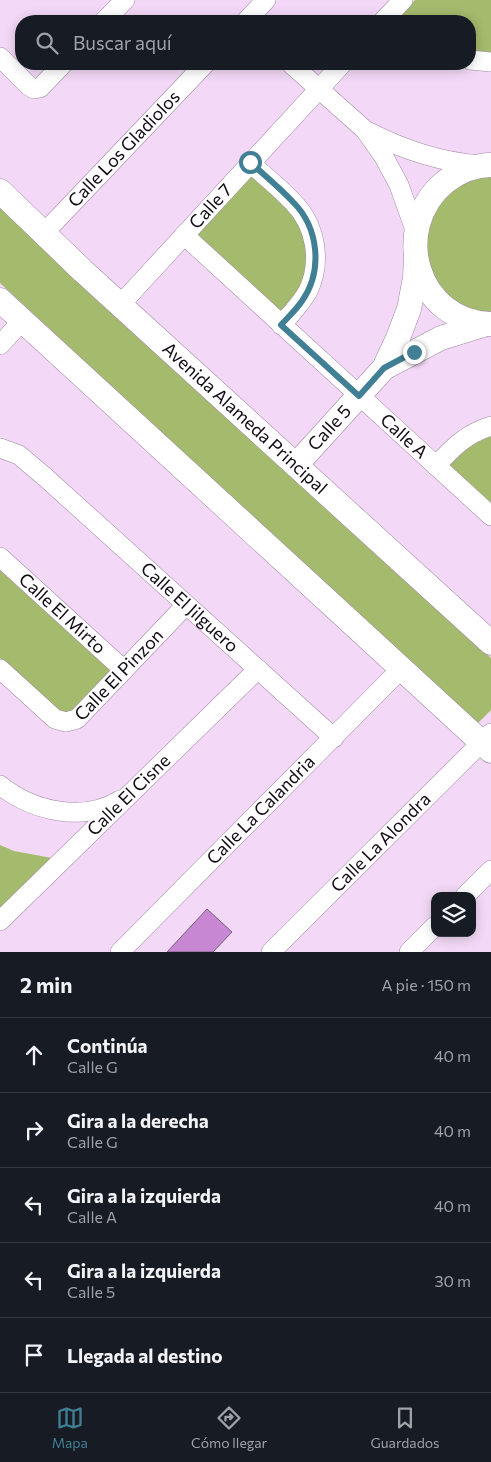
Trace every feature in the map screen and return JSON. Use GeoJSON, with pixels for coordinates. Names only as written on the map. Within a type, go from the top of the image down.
{"type":"FeatureCollection","features":[{"type":"Feature","properties":{"kind":"street"},"geometry":{"type":"LineString","coordinates":[[110,15],[125,0]]}},
{"type":"Feature","properties":{"kind":"street"},"geometry":{"type":"LineString","coordinates":[[252,15],[266,0]]}},
{"type":"Feature","properties":{"kind":"street"},"geometry":{"type":"LineString","coordinates":[[390,15],[403,0]]}},
{"type":"Feature","properties":{"kind":"street"},"geometry":{"type":"LineString","coordinates":[[0,57],[28,86],[34,89],[40,88],[57,70]]}},
{"type":"Feature","properties":{"kind":"street"},"geometry":{"type":"LineString","coordinates":[[476,61],[491,62]]}},
{"type":"Feature","properties":{"kind":"street","name":"Calle Los Gladiolos"},"geometry":{"type":"LineString","coordinates":[[44,233],[199,70]]}},
{"type":"Feature","properties":{"kind":"street"},"geometry":{"type":"LineString","coordinates":[[298,70],[365,130],[384,157],[399,185],[416,233]]}},
{"type":"Feature","properties":{"kind":"street","name":"Calle 7"},"geometry":{"type":"LineString","coordinates":[[120,305],[336,70]]}},
{"type":"Feature","properties":{"kind":"street"},"geometry":{"type":"LineString","coordinates":[[365,130],[421,155],[460,163],[488,165]]}},
{"type":"Feature","properties":{"kind":"street"},"geometry":{"type":"LineString","coordinates":[[250,162],[294,202],[309,224],[313,237],[315,264],[313,277],[302,302],[281,325]]}},
{"type":"Feature","properties":{"kind":"street"},"geometry":{"type":"LineString","coordinates":[[488,165],[461,172],[439,187],[430,197],[418,220],[415,246],[419,271],[424,283],[440,303],[462,317],[489,324]]}},
{"type":"Feature","properties":{"kind":"street","name":"Avenida Alameda Principal"},"geometry":{"type":"LineString","coordinates":[[0,191],[120,305],[491,643]]}},
{"type":"Feature","properties":{"kind":"street","name":"Calle A"},"geometry":{"type":"LineString","coordinates":[[184,236],[491,516]]}},
{"type":"Feature","properties":{"kind":"street","name":"Calle 5"},"geometry":{"type":"LineString","coordinates":[[296,465],[384,368],[409,309],[415,278],[416,258]]}},
{"type":"Feature","properties":{"kind":"street"},"geometry":{"type":"LineString","coordinates":[[0,300],[401,669],[488,742]]}},
{"type":"Feature","properties":{"kind":"street"},"geometry":{"type":"LineString","coordinates":[[0,345],[22,321]]}},
{"type":"Feature","properties":{"kind":"street","name":"Calle 5"},"geometry":{"type":"LineString","coordinates":[[384,368],[441,338],[489,324]]}},
{"type":"Feature","properties":{"kind":"street"},"geometry":{"type":"LineString","coordinates":[[436,466],[458,443],[469,435],[491,426]]}},
{"type":"Feature","properties":{"kind":"street"},"geometry":{"type":"LineString","coordinates":[[0,437],[19,454]]}},
{"type":"Feature","properties":{"kind":"street"},"geometry":{"type":"LineString","coordinates":[[0,448],[19,454]]}},
{"type":"Feature","properties":{"kind":"street","name":"Calle El Jilguero"},"geometry":{"type":"LineString","coordinates":[[19,454],[334,738]]}},
{"type":"Feature","properties":{"kind":"street","name":"Calle El Mirto"},"geometry":{"type":"LineString","coordinates":[[0,557],[124,670]]}},
{"type":"Feature","properties":{"kind":"street","name":"Calle El Pinzon"},"geometry":{"type":"LineString","coordinates":[[0,669],[55,719],[66,722],[77,719],[186,605]]}},
{"type":"Feature","properties":{"kind":"street","name":"Calle El Cisne"},"geometry":{"type":"LineString","coordinates":[[0,921],[258,669]]}},
{"type":"Feature","properties":{"kind":"street","name":"Calle La Calandria"},"geometry":{"type":"LineString","coordinates":[[120,952],[401,669]]}},
{"type":"Feature","properties":{"kind":"street","name":"Calle La Alondra"},"geometry":{"type":"LineString","coordinates":[[271,952],[488,742]]}},
{"type":"Feature","properties":{"kind":"street"},"geometry":{"type":"LineString","coordinates":[[0,785],[30,803],[52,810],[73,812],[112,805],[132,792]]}},
{"type":"Feature","properties":{"kind":"street"},"geometry":{"type":"LineString","coordinates":[[470,892],[491,870]]}},
{"type":"Feature","properties":{"kind":"street"},"geometry":{"type":"LineString","coordinates":[[409,952],[431,930]]}},
{"type":"Feature","properties":{"kind":"green space"},"geometry":{"type":"Polygon","coordinates":[[[415,0],[491,0],[491,54],[476,53],[476,15],[401,15],[415,0]]]}},
{"type":"Feature","properties":{"kind":"green space"},"geometry":{"type":"Polygon","coordinates":[[[491,172],[491,317],[448,300],[424,261],[428,215],[461,180],[491,172]]]}},
{"type":"Feature","properties":{"kind":"green space"},"geometry":{"type":"Polygon","coordinates":[[[250,173],[287,206],[301,223],[309,260],[304,282],[294,301],[280,314],[194,234],[250,173]]]}},
{"type":"Feature","properties":{"kind":"green space"},"geometry":{"type":"Polygon","coordinates":[[[0,204],[491,658],[491,710],[477,724],[0,283],[0,204]]]}},
{"type":"Feature","properties":{"kind":"green space"},"geometry":{"type":"Polygon","coordinates":[[[491,434],[491,505],[446,464],[463,446],[491,434]]]}},
{"type":"Feature","properties":{"kind":"green space"},"geometry":{"type":"Polygon","coordinates":[[[0,570],[111,671],[72,712],[62,714],[0,658],[0,570]]]}},
{"type":"Feature","properties":{"kind":"green space"},"geometry":{"type":"Polygon","coordinates":[[[0,845],[14,851],[52,858],[0,910],[0,845]]]}},
{"type":"Feature","properties":{"kind":"building"},"geometry":{"type":"Polygon","coordinates":[[[207,909],[232,932],[213,952],[167,952],[207,909]]]}},
{"type":"Feature","properties":{"kind":"route"},"geometry":{"type":"LineString","coordinates":[[250,162],[294,202],[309,224],[313,237],[315,250],[313,277],[302,302],[281,325],[359,396],[384,368],[414,352]]}}]}
